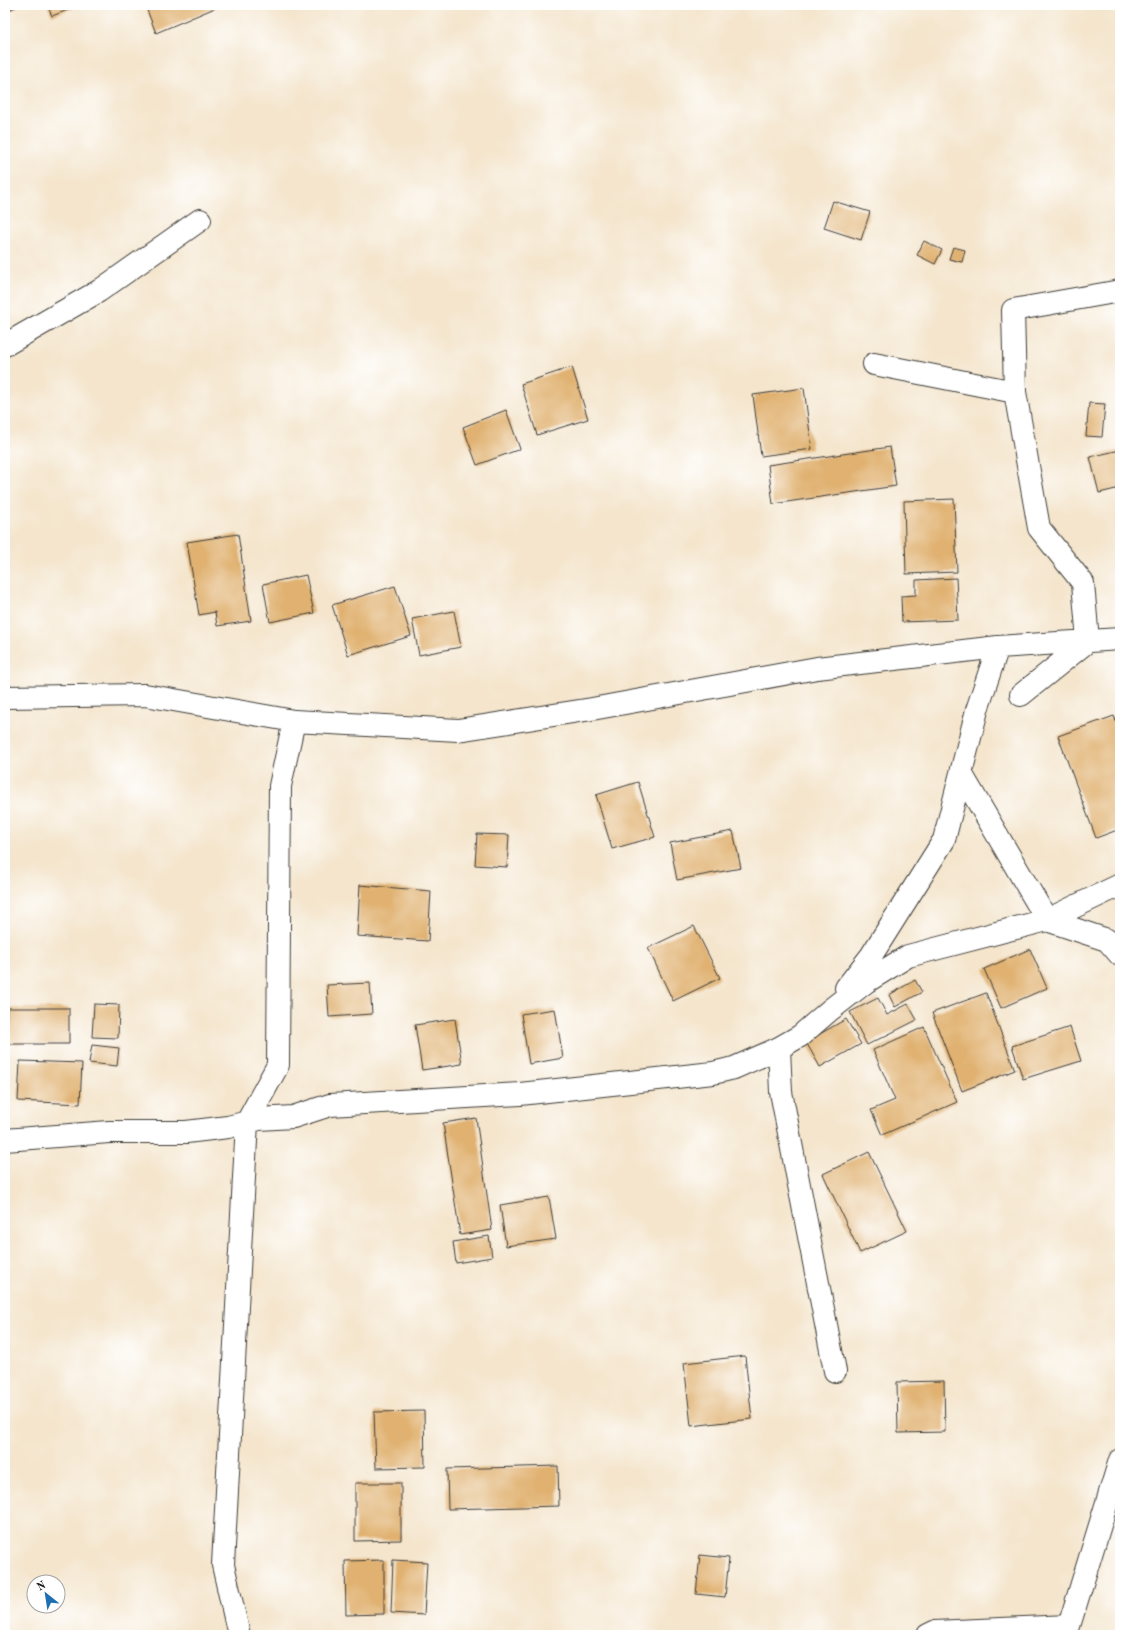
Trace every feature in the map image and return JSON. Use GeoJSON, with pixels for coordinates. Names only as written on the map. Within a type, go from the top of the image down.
{"type":"FeatureCollection","features":[{"type":"Feature","properties":{"kind":"street"},"geometry":{"type":"LineString","coordinates":[[5,345],[100,291],[200,220]]}},
{"type":"Feature","properties":{"kind":"street"},"geometry":{"type":"LineString","coordinates":[[1088,641],[1083,583],[1039,528],[1015,392],[1013,310],[1120,291]]}},
{"type":"Feature","properties":{"kind":"street"},"geometry":{"type":"LineString","coordinates":[[874,364],[1015,392]]}},
{"type":"Feature","properties":{"kind":"street"},"geometry":{"type":"LineString","coordinates":[[5,697],[145,695],[294,721],[458,730],[592,709],[817,668],[998,647],[1120,639]]}},
{"type":"Feature","properties":{"kind":"street"},"geometry":{"type":"LineString","coordinates":[[1020,695],[1088,641]]}},
{"type":"Feature","properties":{"kind":"street"},"geometry":{"type":"LineString","coordinates":[[830,1010],[871,956],[944,840],[976,710],[998,647]]}},
{"type":"Feature","properties":{"kind":"street"},"geometry":{"type":"LineString","coordinates":[[239,1635],[223,1565],[247,1122],[278,1065],[280,786],[294,721]]}},
{"type":"Feature","properties":{"kind":"street"},"geometry":{"type":"LineString","coordinates":[[961,773],[1047,920],[1107,940],[1120,954]]}},
{"type":"Feature","properties":{"kind":"street"},"geometry":{"type":"LineString","coordinates":[[5,1140],[109,1132],[186,1132],[228,1127],[259,1119],[293,1117],[330,1105],[520,1094],[713,1073],[734,1068],[800,1036],[866,982],[908,956],[1047,920],[1120,885]]}},
{"type":"Feature","properties":{"kind":"street"},"geometry":{"type":"LineString","coordinates":[[778,1048],[781,1092],[835,1371]]}},
{"type":"Feature","properties":{"kind":"street"},"geometry":{"type":"LineString","coordinates":[[928,1635],[934,1632],[1069,1626],[1120,1460]]}},
{"type":"Feature","properties":{"kind":"building"},"geometry":{"type":"Polygon","coordinates":[[[5,5],[20,5],[5,12],[5,5]]]}},
{"type":"Feature","properties":{"kind":"building"},"geometry":{"type":"Polygon","coordinates":[[[47,5],[81,5],[52,16],[47,5]]]}},
{"type":"Feature","properties":{"kind":"building"},"geometry":{"type":"Polygon","coordinates":[[[145,5],[222,5],[156,33],[145,5]]]}},
{"type":"Feature","properties":{"kind":"building"},"geometry":{"type":"Polygon","coordinates":[[[833,201],[870,212],[861,240],[824,228],[833,201]]]}},
{"type":"Feature","properties":{"kind":"building"},"geometry":{"type":"Polygon","coordinates":[[[924,241],[942,250],[935,264],[917,255],[924,241]]]}},
{"type":"Feature","properties":{"kind":"building"},"geometry":{"type":"Polygon","coordinates":[[[953,247],[965,250],[962,262],[949,259],[953,247]]]}},
{"type":"Feature","properties":{"kind":"building"},"geometry":{"type":"Polygon","coordinates":[[[572,367],[588,419],[537,435],[521,384],[572,367]]]}},
{"type":"Feature","properties":{"kind":"building"},"geometry":{"type":"Polygon","coordinates":[[[804,388],[812,449],[761,456],[753,395],[804,388]]]}},
{"type":"Feature","properties":{"kind":"building"},"geometry":{"type":"Polygon","coordinates":[[[1089,403],[1105,404],[1102,437],[1086,436],[1089,403]]]}},
{"type":"Feature","properties":{"kind":"building"},"geometry":{"type":"Polygon","coordinates":[[[506,410],[520,449],[477,465],[463,427],[506,410]]]}},
{"type":"Feature","properties":{"kind":"building"},"geometry":{"type":"Polygon","coordinates":[[[890,447],[896,486],[773,504],[768,465],[890,447]]]}},
{"type":"Feature","properties":{"kind":"building"},"geometry":{"type":"Polygon","coordinates":[[[1120,450],[1120,488],[1099,493],[1090,457],[1120,450]]]}},
{"type":"Feature","properties":{"kind":"building"},"geometry":{"type":"Polygon","coordinates":[[[954,499],[957,572],[906,574],[904,501],[954,499]]]}},
{"type":"Feature","properties":{"kind":"building"},"geometry":{"type":"Polygon","coordinates":[[[238,534],[251,621],[217,626],[215,612],[199,615],[187,542],[238,534]]]}},
{"type":"Feature","properties":{"kind":"building"},"geometry":{"type":"Polygon","coordinates":[[[306,575],[314,613],[270,622],[263,584],[306,575]]]}},
{"type":"Feature","properties":{"kind":"building"},"geometry":{"type":"Polygon","coordinates":[[[956,578],[958,620],[902,622],[901,596],[916,595],[916,580],[956,578]]]}},
{"type":"Feature","properties":{"kind":"building"},"geometry":{"type":"Polygon","coordinates":[[[395,586],[411,636],[348,655],[332,605],[395,586]]]}},
{"type":"Feature","properties":{"kind":"building"},"geometry":{"type":"Polygon","coordinates":[[[454,611],[461,647],[419,655],[412,619],[454,611]]]}},
{"type":"Feature","properties":{"kind":"building"},"geometry":{"type":"Polygon","coordinates":[[[1114,716],[1120,732],[1120,829],[1096,838],[1058,736],[1114,716]]]}},
{"type":"Feature","properties":{"kind":"building"},"geometry":{"type":"Polygon","coordinates":[[[638,782],[655,837],[612,849],[596,795],[638,782]]]}},
{"type":"Feature","properties":{"kind":"building"},"geometry":{"type":"Polygon","coordinates":[[[733,831],[741,868],[677,880],[670,843],[733,831]]]}},
{"type":"Feature","properties":{"kind":"building"},"geometry":{"type":"Polygon","coordinates":[[[477,834],[509,835],[507,867],[475,865],[477,834]]]}},
{"type":"Feature","properties":{"kind":"building"},"geometry":{"type":"Polygon","coordinates":[[[360,885],[431,891],[428,941],[357,936],[360,885]]]}},
{"type":"Feature","properties":{"kind":"building"},"geometry":{"type":"Polygon","coordinates":[[[694,926],[720,978],[673,1001],[648,948],[694,926]]]}},
{"type":"Feature","properties":{"kind":"building"},"geometry":{"type":"Polygon","coordinates":[[[1030,949],[1047,988],[1001,1008],[984,969],[1030,949]]]}},
{"type":"Feature","properties":{"kind":"building"},"geometry":{"type":"Polygon","coordinates":[[[915,980],[922,992],[895,1007],[889,995],[915,980]]]}},
{"type":"Feature","properties":{"kind":"building"},"geometry":{"type":"Polygon","coordinates":[[[370,983],[372,1014],[329,1017],[327,985],[370,983]]]}},
{"type":"Feature","properties":{"kind":"building"},"geometry":{"type":"Polygon","coordinates":[[[986,993],[1015,1070],[962,1091],[932,1013],[986,993]]]}},
{"type":"Feature","properties":{"kind":"building"},"geometry":{"type":"Polygon","coordinates":[[[878,998],[887,1015],[908,1004],[917,1020],[867,1045],[850,1012],[878,998]]]}},
{"type":"Feature","properties":{"kind":"building"},"geometry":{"type":"Polygon","coordinates":[[[94,1004],[119,1005],[118,1038],[92,1037],[94,1004]]]}},
{"type":"Feature","properties":{"kind":"building"},"geometry":{"type":"Polygon","coordinates":[[[7,1008],[69,1008],[69,1044],[6,1044],[7,1008]]]}},
{"type":"Feature","properties":{"kind":"building"},"geometry":{"type":"Polygon","coordinates":[[[555,1009],[563,1058],[529,1064],[521,1014],[555,1009]]]}},
{"type":"Feature","properties":{"kind":"building"},"geometry":{"type":"Polygon","coordinates":[[[455,1019],[462,1064],[422,1070],[415,1025],[455,1019]]]}},
{"type":"Feature","properties":{"kind":"building"},"geometry":{"type":"Polygon","coordinates":[[[846,1019],[861,1044],[820,1067],[806,1042],[846,1019]]]}},
{"type":"Feature","properties":{"kind":"building"},"geometry":{"type":"Polygon","coordinates":[[[924,1027],[957,1102],[882,1135],[871,1110],[895,1100],[873,1050],[924,1027]]]}},
{"type":"Feature","properties":{"kind":"building"},"geometry":{"type":"Polygon","coordinates":[[[1070,1027],[1081,1061],[1023,1079],[1012,1046],[1070,1027]]]}},
{"type":"Feature","properties":{"kind":"building"},"geometry":{"type":"Polygon","coordinates":[[[92,1045],[119,1048],[117,1066],[89,1063],[92,1045]]]}},
{"type":"Feature","properties":{"kind":"building"},"geometry":{"type":"Polygon","coordinates":[[[20,1061],[82,1063],[80,1104],[18,1101],[20,1061]]]}},
{"type":"Feature","properties":{"kind":"building"},"geometry":{"type":"Polygon","coordinates":[[[476,1118],[492,1230],[460,1235],[443,1123],[476,1118]]]}},
{"type":"Feature","properties":{"kind":"building"},"geometry":{"type":"Polygon","coordinates":[[[869,1152],[907,1231],[860,1253],[823,1174],[869,1152]]]}},
{"type":"Feature","properties":{"kind":"building"},"geometry":{"type":"Polygon","coordinates":[[[549,1197],[556,1239],[506,1246],[500,1205],[549,1197]]]}},
{"type":"Feature","properties":{"kind":"building"},"geometry":{"type":"Polygon","coordinates":[[[489,1236],[492,1257],[456,1263],[453,1242],[489,1236]]]}},
{"type":"Feature","properties":{"kind":"building"},"geometry":{"type":"Polygon","coordinates":[[[745,1356],[752,1419],[691,1426],[684,1363],[745,1356]]]}},
{"type":"Feature","properties":{"kind":"building"},"geometry":{"type":"Polygon","coordinates":[[[944,1381],[945,1432],[898,1433],[897,1382],[944,1381]]]}},
{"type":"Feature","properties":{"kind":"building"},"geometry":{"type":"Polygon","coordinates":[[[424,1411],[425,1467],[376,1468],[374,1412],[424,1411]]]}},
{"type":"Feature","properties":{"kind":"building"},"geometry":{"type":"Polygon","coordinates":[[[558,1466],[559,1506],[448,1509],[447,1469],[558,1466]]]}},
{"type":"Feature","properties":{"kind":"building"},"geometry":{"type":"Polygon","coordinates":[[[355,1483],[401,1483],[401,1540],[355,1541],[355,1483]]]}},
{"type":"Feature","properties":{"kind":"building"},"geometry":{"type":"Polygon","coordinates":[[[700,1555],[729,1558],[725,1597],[696,1594],[700,1555]]]}},
{"type":"Feature","properties":{"kind":"building"},"geometry":{"type":"Polygon","coordinates":[[[384,1560],[384,1614],[346,1615],[345,1561],[384,1560]]]}},
{"type":"Feature","properties":{"kind":"building"},"geometry":{"type":"Polygon","coordinates":[[[393,1560],[427,1562],[424,1615],[391,1613],[393,1560]]]}}]}
